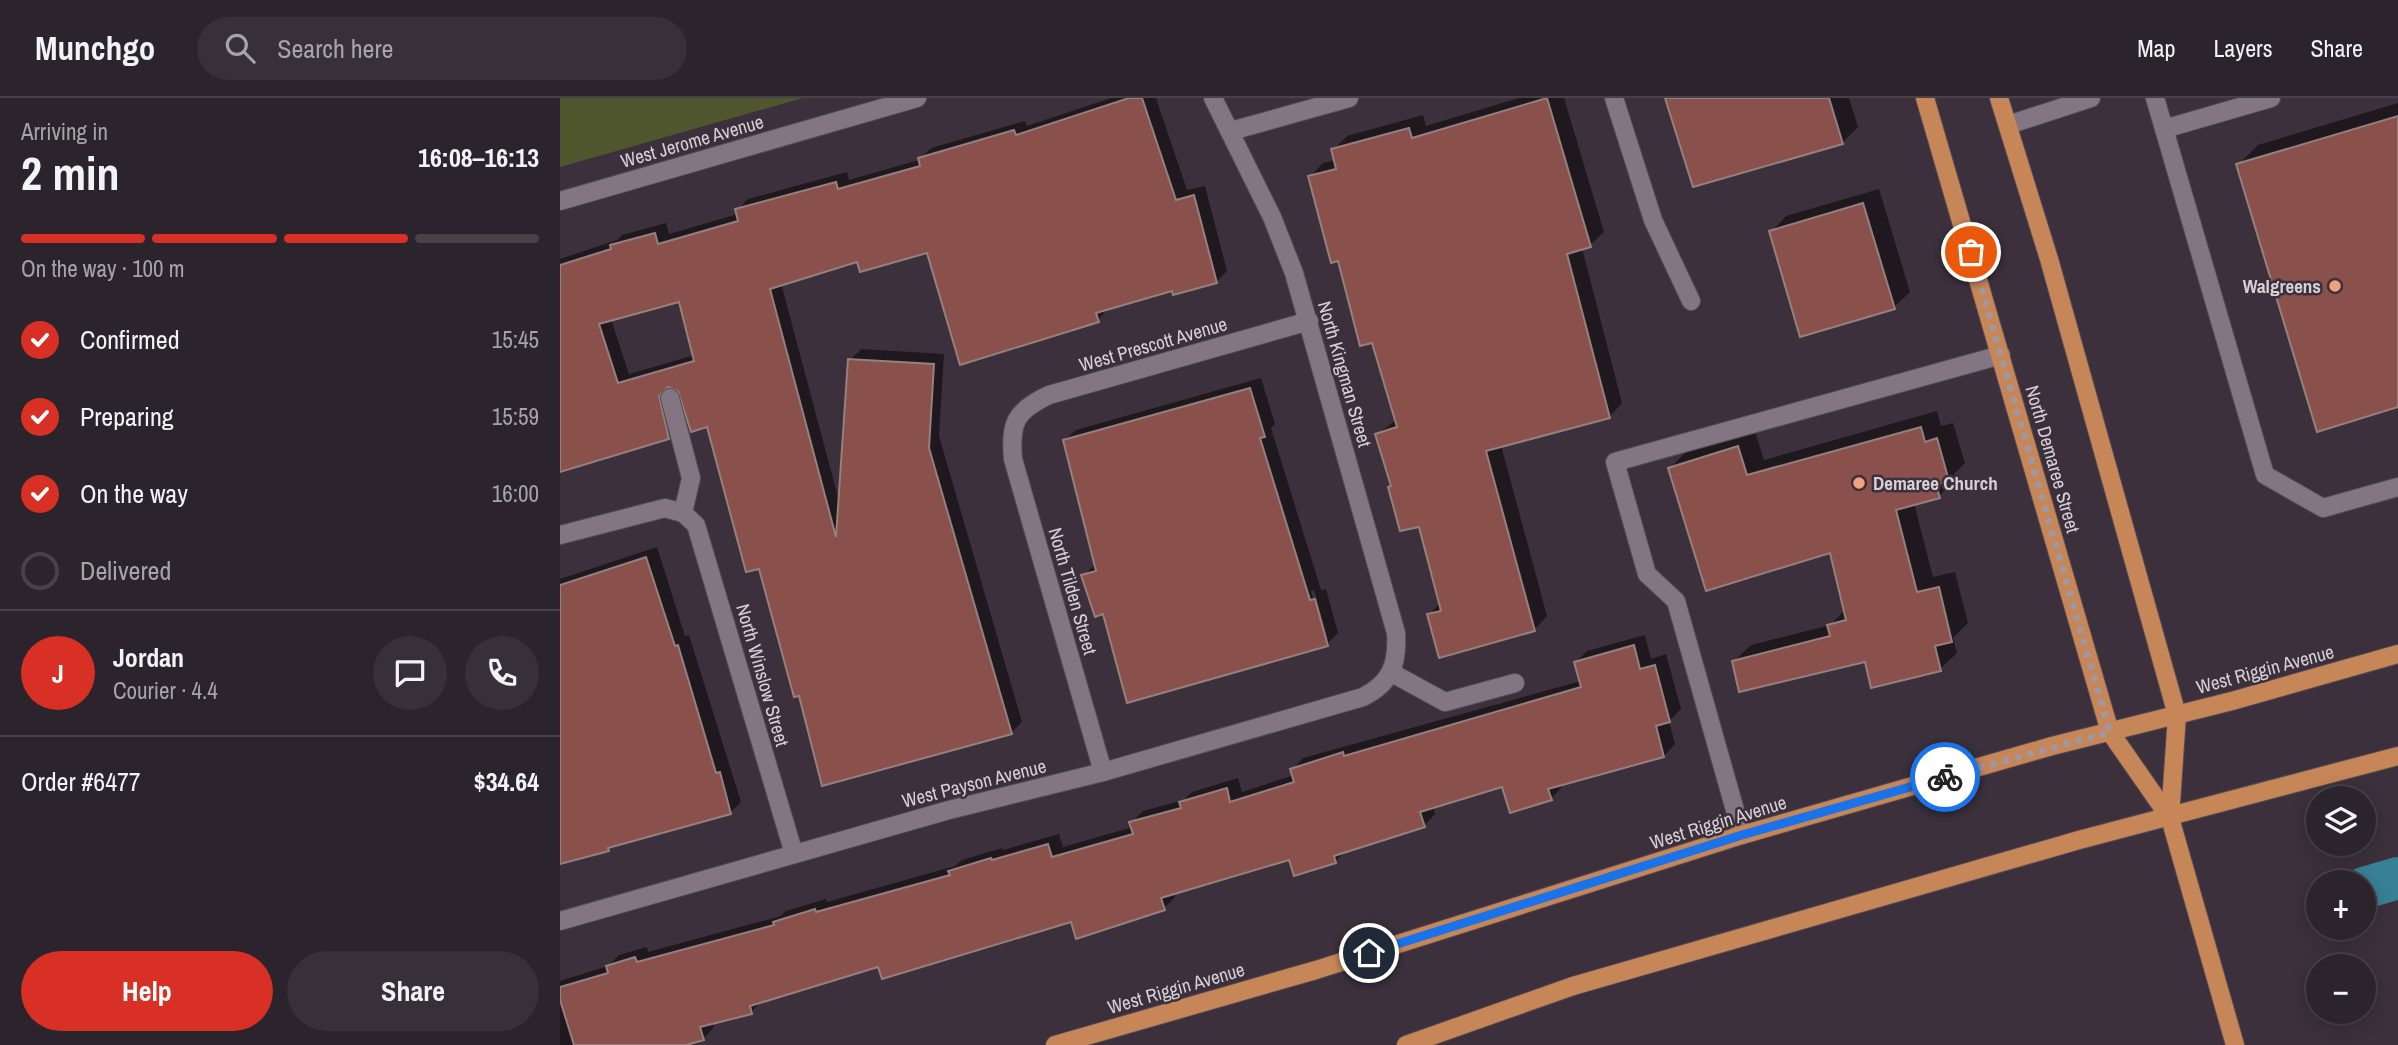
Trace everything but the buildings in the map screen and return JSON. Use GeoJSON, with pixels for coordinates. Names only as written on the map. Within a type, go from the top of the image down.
{"type":"FeatureCollection","features":[{"type":"Feature","properties":{"kind":"main road","name":"North Demaree Street"},"geometry":{"type":"LineString","coordinates":[[1925,98],[2110,732],[2170,818],[2235,1045]]}},
{"type":"Feature","properties":{"kind":"main road","name":"North Demaree Street"},"geometry":{"type":"LineString","coordinates":[[1999,98],[2177,715],[2170,818]]}},
{"type":"Feature","properties":{"kind":"main road","name":"West Riggin Avenue"},"geometry":{"type":"LineString","coordinates":[[1055,1045],[1316,970],[1742,835],[2398,654]]}},
{"type":"Feature","properties":{"kind":"main road"},"geometry":{"type":"LineString","coordinates":[[1406,1045],[1573,986],[2079,840],[2398,756]]}},
{"type":"Feature","properties":{"kind":"street","name":"West Jerome Avenue"},"geometry":{"type":"LineString","coordinates":[[560,201],[917,98]]}},
{"type":"Feature","properties":{"kind":"street","name":"North Kingman Street"},"geometry":{"type":"LineString","coordinates":[[1213,98],[1272,217],[1309,321],[1396,633],[1397,653],[1392,674]]}},
{"type":"Feature","properties":{"kind":"street"},"geometry":{"type":"LineString","coordinates":[[1231,131],[1349,98]]}},
{"type":"Feature","properties":{"kind":"street"},"geometry":{"type":"LineString","coordinates":[[1614,98],[1653,220],[1691,301]]}},
{"type":"Feature","properties":{"kind":"street"},"geometry":{"type":"LineString","coordinates":[[2008,125],[2091,98]]}},
{"type":"Feature","properties":{"kind":"street"},"geometry":{"type":"LineString","coordinates":[[2155,98],[2265,475],[2323,508],[2398,487]]}},
{"type":"Feature","properties":{"kind":"street"},"geometry":{"type":"LineString","coordinates":[[2164,129],[2271,98]]}},
{"type":"Feature","properties":{"kind":"street","name":"West Prescott Avenue"},"geometry":{"type":"LineString","coordinates":[[1015,420],[1030,404],[1049,395],[1309,321]]}},
{"type":"Feature","properties":{"kind":"street"},"geometry":{"type":"LineString","coordinates":[[1742,835],[1676,601],[1647,574],[1615,462],[2001,355]]}},
{"type":"Feature","properties":{"kind":"street"},"geometry":{"type":"LineString","coordinates":[[560,535],[647,510],[665,508],[683,513],[691,478],[670,398]]}},
{"type":"Feature","properties":{"kind":"street","name":"North Tilden Street"},"geometry":{"type":"LineString","coordinates":[[1015,420],[1013,459],[1103,772]]}},
{"type":"Feature","properties":{"kind":"street","name":"North Winslow Street"},"geometry":{"type":"LineString","coordinates":[[683,513],[696,525],[702,541],[794,854]]}},
{"type":"Feature","properties":{"kind":"street"},"geometry":{"type":"LineString","coordinates":[[1392,674],[1445,702],[1515,683]]}},
{"type":"Feature","properties":{"kind":"street","name":"West Payson Avenue"},"geometry":{"type":"LineString","coordinates":[[560,921],[949,810],[1103,772],[1363,697],[1380,688],[1392,674]]}},
{"type":"Feature","properties":{"kind":"green space"},"geometry":{"type":"Polygon","coordinates":[[[560,98],[803,98],[560,167],[560,98]]]}},
{"type":"Feature","properties":{"kind":"waterway"},"geometry":{"type":"LineString","coordinates":[[2376,884],[2398,878]]}},
{"type":"Feature","properties":{"kind":"way so far"},"geometry":{"type":"LineString","coordinates":[[1945,777],[2110,732],[1971,252]]}},
{"type":"Feature","properties":{"kind":"place","name":"Walgreens"},"geometry":{"type":"Point","coordinates":[2335,286]}},
{"type":"Feature","properties":{"kind":"place","name":"Demaree Church"},"geometry":{"type":"Point","coordinates":[1859,483]}},
{"type":"Feature","properties":{"kind":"route"},"geometry":{"type":"LineString","coordinates":[[1369,953],[1742,835],[1945,777]]}}]}
